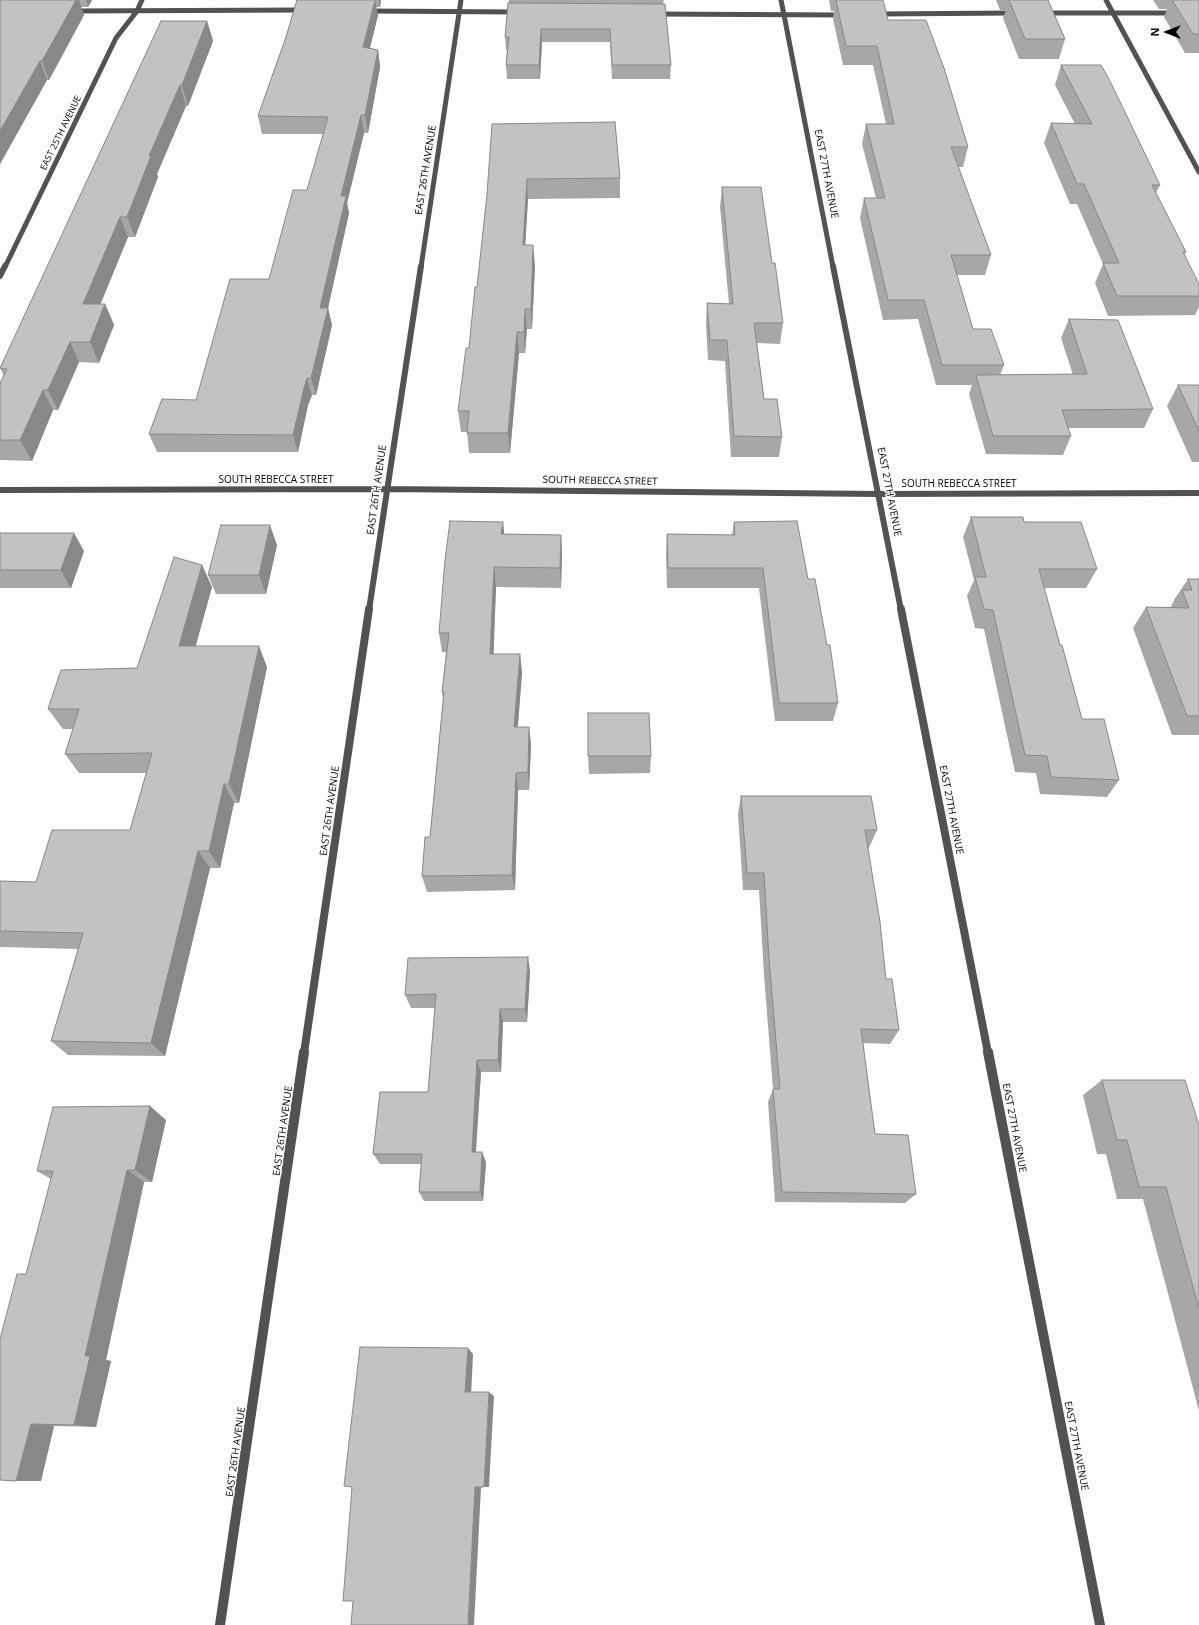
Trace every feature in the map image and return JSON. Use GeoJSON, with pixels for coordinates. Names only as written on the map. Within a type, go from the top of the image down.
{"type":"FeatureCollection","features":[{"type":"Feature","properties":{"kind":"street","name":"EAST 25TH AVENUE"},"geometry":{"type":"LineString","coordinates":[[0,276],[116,38],[137,11],[142,0]]}},
{"type":"Feature","properties":{"kind":"street","name":"EAST 26TH AVENUE"},"geometry":{"type":"LineString","coordinates":[[220,1625],[387,490],[461,0]]}},
{"type":"Feature","properties":{"kind":"street","name":"EAST 27TH AVENUE"},"geometry":{"type":"LineString","coordinates":[[781,0],[1100,1625]]}},
{"type":"Feature","properties":{"kind":"street"},"geometry":{"type":"LineString","coordinates":[[1106,0],[1199,172]]}},
{"type":"Feature","properties":{"kind":"street"},"geometry":{"type":"LineString","coordinates":[[68,11],[308,10]]}},
{"type":"Feature","properties":{"kind":"street"},"geometry":{"type":"LineString","coordinates":[[364,11],[523,12]]}},
{"type":"Feature","properties":{"kind":"street"},"geometry":{"type":"LineString","coordinates":[[870,14],[1019,13]]}},
{"type":"Feature","properties":{"kind":"street"},"geometry":{"type":"LineString","coordinates":[[1035,13],[1183,13]]}},
{"type":"Feature","properties":{"kind":"street"},"geometry":{"type":"LineString","coordinates":[[649,14],[846,14]]}},
{"type":"Feature","properties":{"kind":"street","name":"SOUTH REBECCA STREET"},"geometry":{"type":"LineString","coordinates":[[0,490],[387,490],[878,494],[1199,493]]}},
{"type":"Feature","properties":{"kind":"building"},"geometry":{"type":"Polygon","coordinates":[[[0,0],[76,0],[42,61],[40,61],[0,131],[0,0]]]}},
{"type":"Feature","properties":{"kind":"building"},"geometry":{"type":"Polygon","coordinates":[[[297,0],[375,0],[363,47],[378,50],[365,115],[361,115],[341,196],[346,196],[320,308],[328,308],[311,378],[307,378],[293,435],[149,434],[162,399],[196,400],[230,279],[269,279],[293,190],[307,190],[328,117],[258,116],[286,37],[297,0]]]}},
{"type":"Feature","properties":{"kind":"building"},"geometry":{"type":"Polygon","coordinates":[[[836,0],[883,0],[888,20],[926,20],[944,68],[968,147],[951,147],[991,255],[951,255],[973,329],[991,329],[1004,365],[942,365],[924,300],[888,300],[864,198],[885,198],[866,124],[894,124],[877,46],[846,46],[836,0]]]}},
{"type":"Feature","properties":{"kind":"building"},"geometry":{"type":"Polygon","coordinates":[[[1009,0],[1048,0],[1065,39],[1025,39],[1009,0]]]}},
{"type":"Feature","properties":{"kind":"building"},"geometry":{"type":"Polygon","coordinates":[[[1172,0],[1199,0],[1199,34],[1193,34],[1172,0]]]}},
{"type":"Feature","properties":{"kind":"building"},"geometry":{"type":"Polygon","coordinates":[[[508,3],[665,4],[671,65],[612,65],[610,29],[541,29],[539,65],[506,65],[509,37],[505,37],[508,3]]]}},
{"type":"Feature","properties":{"kind":"building"},"geometry":{"type":"Polygon","coordinates":[[[161,21],[207,21],[182,85],[180,85],[149,156],[151,156],[127,217],[120,217],[83,304],[105,304],[90,342],[70,342],[48,390],[43,390],[20,440],[0,440],[0,383],[7,369],[0,368],[161,21]]]}},
{"type":"Feature","properties":{"kind":"building"},"geometry":{"type":"Polygon","coordinates":[[[1061,65],[1101,65],[1160,185],[1152,185],[1186,252],[1183,252],[1199,284],[1199,296],[1117,296],[1103,263],[1119,263],[1084,184],[1077,184],[1051,123],[1092,124],[1061,65]]]}},
{"type":"Feature","properties":{"kind":"building"},"geometry":{"type":"Polygon","coordinates":[[[615,122],[620,178],[527,179],[523,245],[533,245],[531,309],[525,309],[524,332],[517,332],[508,433],[467,433],[469,411],[458,411],[466,348],[469,348],[475,287],[477,287],[487,194],[492,124],[615,122]]]}},
{"type":"Feature","properties":{"kind":"building"},"geometry":{"type":"Polygon","coordinates":[[[722,187],[761,187],[772,263],[775,263],[783,323],[754,323],[764,399],[777,399],[782,437],[734,436],[727,340],[710,340],[707,303],[733,304],[722,187]]]}},
{"type":"Feature","properties":{"kind":"building"},"geometry":{"type":"Polygon","coordinates":[[[1069,319],[1118,320],[1153,409],[1062,410],[1071,436],[993,436],[976,375],[1087,374],[1069,319]]]}},
{"type":"Feature","properties":{"kind":"building"},"geometry":{"type":"Polygon","coordinates":[[[1178,385],[1199,385],[1199,431],[1178,385]]]}},
{"type":"Feature","properties":{"kind":"building"},"geometry":{"type":"Polygon","coordinates":[[[971,517],[1023,517],[1024,522],[1081,522],[1097,569],[1039,569],[1082,719],[1104,719],[1119,780],[1051,777],[1047,756],[1025,755],[993,610],[984,609],[975,577],[986,577],[971,517]]]}},
{"type":"Feature","properties":{"kind":"building"},"geometry":{"type":"Polygon","coordinates":[[[450,521],[503,522],[501,534],[561,535],[560,568],[494,567],[490,654],[520,654],[514,727],[529,727],[528,772],[516,773],[512,875],[422,876],[425,837],[430,837],[444,692],[442,692],[449,633],[439,633],[450,521]]]}},
{"type":"Feature","properties":{"kind":"building"},"geometry":{"type":"Polygon","coordinates":[[[797,521],[808,579],[815,579],[827,645],[830,645],[838,703],[779,703],[763,568],[668,568],[667,534],[735,535],[734,522],[797,521]]]}},
{"type":"Feature","properties":{"kind":"building"},"geometry":{"type":"Polygon","coordinates":[[[221,525],[270,525],[259,575],[208,575],[221,525]]]}},
{"type":"Feature","properties":{"kind":"building"},"geometry":{"type":"Polygon","coordinates":[[[0,533],[74,533],[61,570],[0,570],[0,533]]]}},
{"type":"Feature","properties":{"kind":"building"},"geometry":{"type":"Polygon","coordinates":[[[174,557],[202,565],[179,646],[259,646],[229,784],[224,784],[209,851],[198,851],[151,1043],[51,1041],[83,933],[0,931],[0,881],[36,882],[52,830],[130,830],[152,753],[65,754],[79,709],[48,709],[61,670],[137,668],[174,557]]]}},
{"type":"Feature","properties":{"kind":"building"},"geometry":{"type":"Polygon","coordinates":[[[1188,579],[1199,579],[1199,716],[1187,716],[1146,607],[1189,608],[1182,590],[1192,590],[1188,579]]]}},
{"type":"Feature","properties":{"kind":"building"},"geometry":{"type":"Polygon","coordinates":[[[588,713],[649,713],[651,756],[588,756],[588,713]]]}},
{"type":"Feature","properties":{"kind":"building"},"geometry":{"type":"Polygon","coordinates":[[[741,796],[871,796],[877,830],[865,830],[880,922],[886,979],[892,979],[899,1030],[861,1029],[875,1134],[908,1135],[916,1194],[782,1192],[773,1089],[780,1089],[769,959],[764,873],[747,873],[741,796]]]}},
{"type":"Feature","properties":{"kind":"building"},"geometry":{"type":"Polygon","coordinates":[[[528,957],[525,1009],[500,1009],[498,1060],[477,1060],[472,1152],[482,1152],[480,1192],[419,1192],[422,1154],[373,1154],[380,1092],[428,1092],[436,994],[405,995],[408,958],[528,957]]]}},
{"type":"Feature","properties":{"kind":"building"},"geometry":{"type":"Polygon","coordinates":[[[1102,1080],[1185,1080],[1199,1125],[1199,1309],[1166,1187],[1139,1187],[1127,1140],[1117,1140],[1102,1080]]]}},
{"type":"Feature","properties":{"kind":"building"},"geometry":{"type":"Polygon","coordinates":[[[150,1106],[135,1170],[127,1170],[85,1356],[90,1356],[74,1425],[31,1424],[16,1481],[0,1480],[0,1339],[17,1274],[26,1274],[53,1171],[37,1171],[53,1107],[150,1106]]]}},
{"type":"Feature","properties":{"kind":"building"},"geometry":{"type":"Polygon","coordinates":[[[360,1347],[468,1348],[465,1392],[489,1392],[484,1487],[475,1487],[468,1625],[351,1625],[353,1601],[343,1601],[352,1487],[344,1486],[360,1347]]]}}]}
